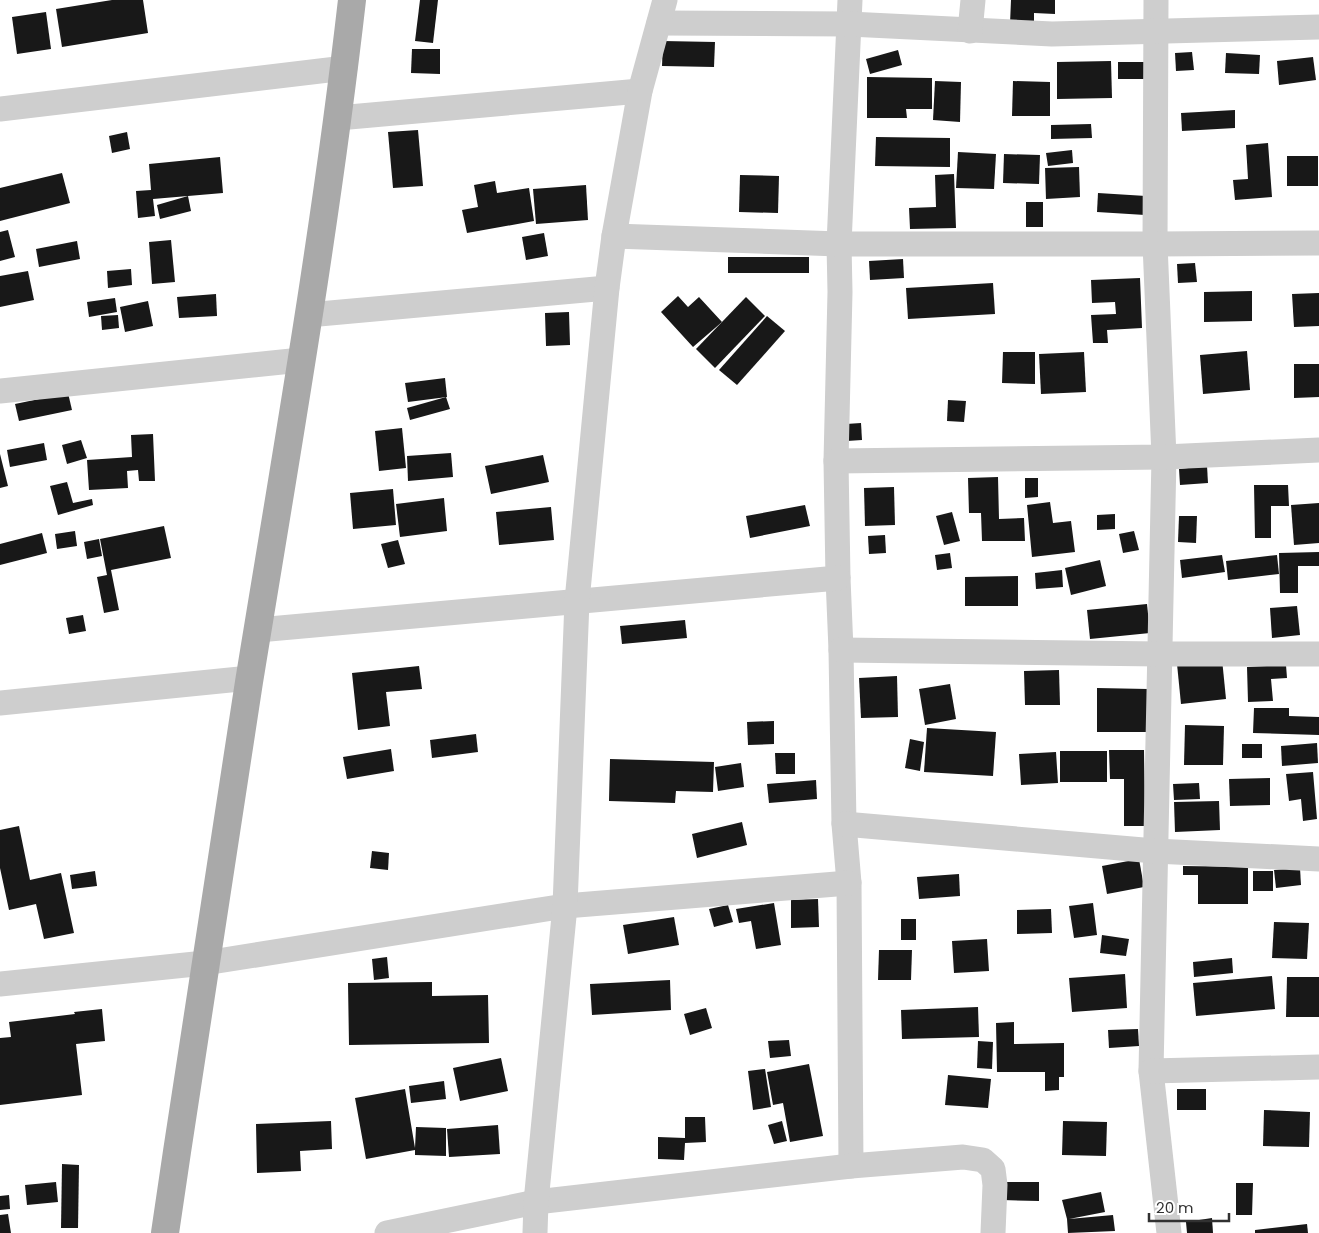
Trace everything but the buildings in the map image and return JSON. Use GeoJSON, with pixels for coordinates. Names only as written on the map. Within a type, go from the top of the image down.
{"type":"FeatureCollection","features":[{"type":"Feature","properties":{"kind":"main road"},"geometry":{"type":"LineString","coordinates":[[165,1233],[205,963],[302,360],[345,68],[352,0]]}},
{"type":"Feature","properties":{"kind":"street"},"geometry":{"type":"LineString","coordinates":[[970,31],[973,0]]}},
{"type":"Feature","properties":{"kind":"street"},"geometry":{"type":"LineString","coordinates":[[1156,0],[1155,244],[1164,457],[1151,1071],[1169,1233]]}},
{"type":"Feature","properties":{"kind":"street"},"geometry":{"type":"LineString","coordinates":[[535,1233],[536,1202],[564,906],[577,601],[607,288],[614,236],[640,91],[662,11],[850,12],[970,31],[1052,34],[1319,27]]}},
{"type":"Feature","properties":{"kind":"street"},"geometry":{"type":"LineString","coordinates":[[850,12],[840,244],[836,461],[844,824],[849,883],[851,1166]]}},
{"type":"Feature","properties":{"kind":"street"},"geometry":{"type":"LineString","coordinates":[[0,109],[345,68]]}},
{"type":"Feature","properties":{"kind":"street"},"geometry":{"type":"LineString","coordinates":[[338,118],[640,91]]}},
{"type":"Feature","properties":{"kind":"street"},"geometry":{"type":"LineString","coordinates":[[614,236],[840,244],[1319,243]]}},
{"type":"Feature","properties":{"kind":"street"},"geometry":{"type":"LineString","coordinates":[[308,316],[607,288]]}},
{"type":"Feature","properties":{"kind":"street"},"geometry":{"type":"LineString","coordinates":[[0,391],[302,360]]}},
{"type":"Feature","properties":{"kind":"street"},"geometry":{"type":"LineString","coordinates":[[836,461],[1164,457],[1319,450]]}},
{"type":"Feature","properties":{"kind":"street"},"geometry":{"type":"LineString","coordinates":[[258,630],[838,578]]}},
{"type":"Feature","properties":{"kind":"street"},"geometry":{"type":"LineString","coordinates":[[841,650],[1319,654]]}},
{"type":"Feature","properties":{"kind":"street"},"geometry":{"type":"LineString","coordinates":[[0,702],[250,678]]}},
{"type":"Feature","properties":{"kind":"street"},"geometry":{"type":"LineString","coordinates":[[844,824],[1155,850],[1319,859]]}},
{"type":"Feature","properties":{"kind":"street"},"geometry":{"type":"LineString","coordinates":[[0,984],[205,963],[564,906],[849,883]]}},
{"type":"Feature","properties":{"kind":"street"},"geometry":{"type":"LineString","coordinates":[[1151,1071],[1319,1067]]}},
{"type":"Feature","properties":{"kind":"street"},"geometry":{"type":"LineString","coordinates":[[387,1233],[536,1202],[851,1166],[963,1157],[984,1160],[993,1169],[995,1185],[993,1233]]}}]}
